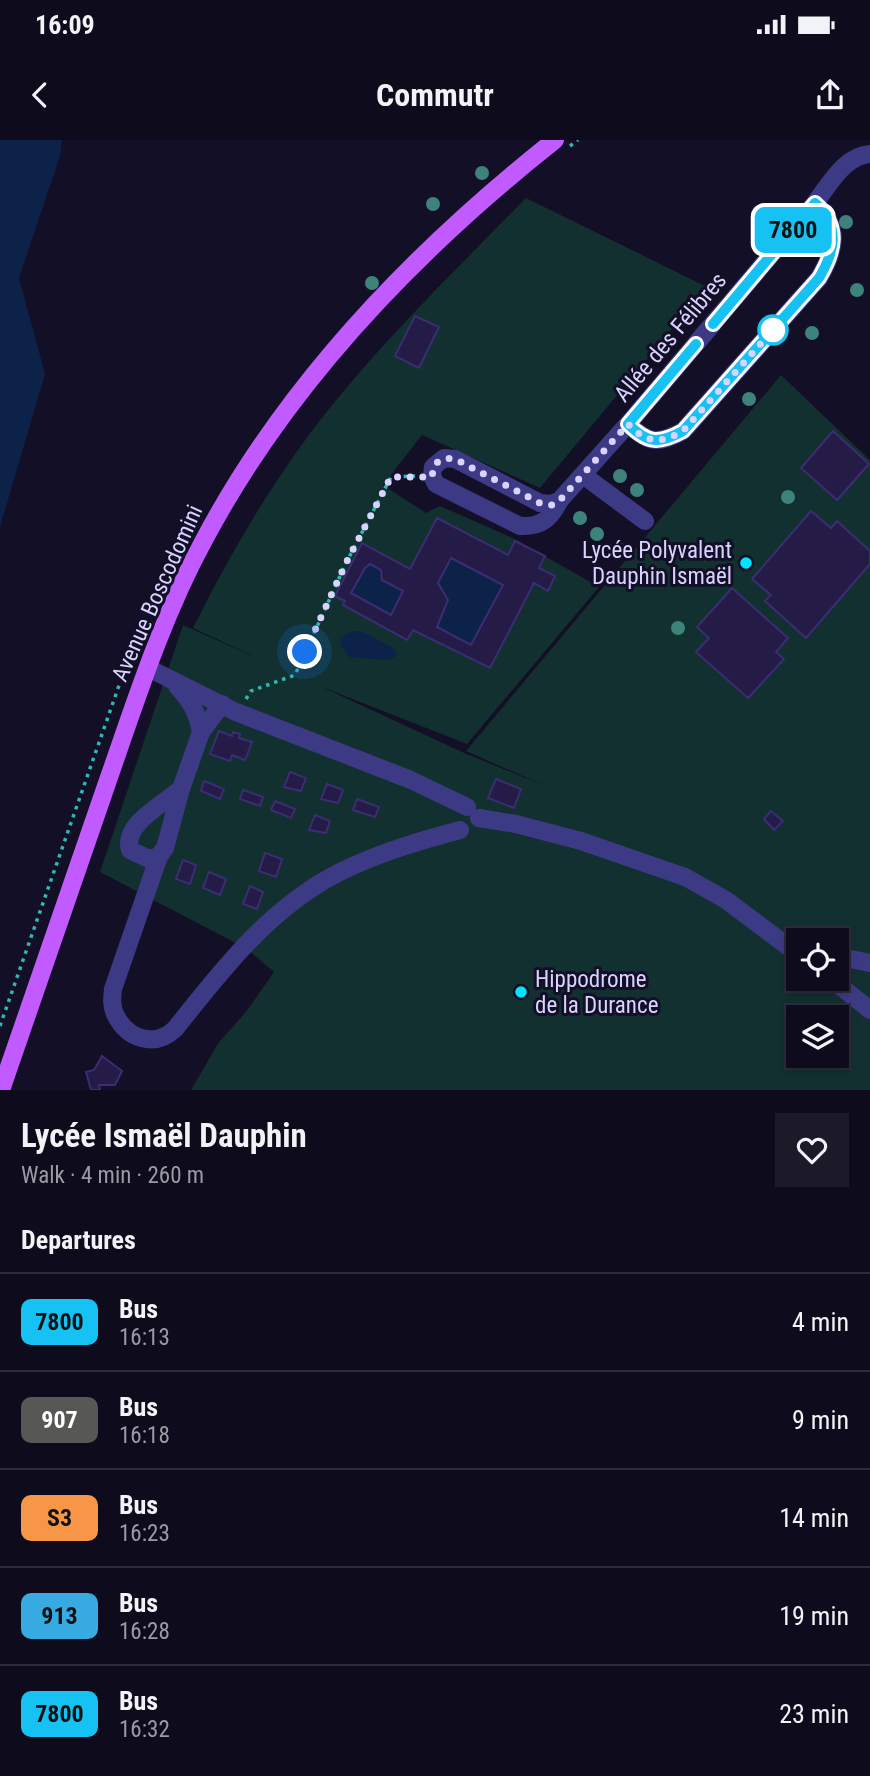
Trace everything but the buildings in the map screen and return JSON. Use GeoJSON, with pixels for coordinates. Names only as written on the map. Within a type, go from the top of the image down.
{"type":"FeatureCollection","features":[{"type":"Feature","properties":{"kind":"main road","name":"Avenue Boscodomini"},"geometry":{"type":"LineString","coordinates":[[1,1090],[148,668],[202,542],[226,500],[280,421],[373,307],[417,261],[503,181],[558,146]]}},
{"type":"Feature","properties":{"kind":"lane","name":"Allée des Félibres"},"geometry":{"type":"LineString","coordinates":[[432,477],[442,488],[520,526],[533,527],[545,520],[849,161],[870,154]]}},
{"type":"Feature","properties":{"kind":"lane"},"geometry":{"type":"LineString","coordinates":[[628,424],[648,439],[666,440],[683,431],[819,278],[832,257],[833,243],[825,212],[815,203]]}},
{"type":"Feature","properties":{"kind":"lane"},"geometry":{"type":"LineString","coordinates":[[432,477],[433,467],[444,457],[455,459],[540,503],[552,505],[560,500]]}},
{"type":"Feature","properties":{"kind":"lane"},"geometry":{"type":"LineString","coordinates":[[583,475],[645,521]]}},
{"type":"Feature","properties":{"kind":"lane"},"geometry":{"type":"LineString","coordinates":[[148,668],[229,708],[411,780],[473,812],[582,841],[685,877],[726,900],[786,945]]}},
{"type":"Feature","properties":{"kind":"lane"},"geometry":{"type":"LineString","coordinates":[[173,681],[197,711],[201,732]]}},
{"type":"Feature","properties":{"kind":"lane"},"geometry":{"type":"LineString","coordinates":[[229,708],[201,732],[164,848],[113,989],[115,1014],[124,1028],[141,1038],[155,1041],[165,1038],[252,937],[307,892],[366,860],[460,830],[466,832],[474,829],[473,812]]}},
{"type":"Feature","properties":{"kind":"lane"},"geometry":{"type":"LineString","coordinates":[[159,856],[149,859],[130,850],[127,842],[131,831],[181,789]]}},
{"type":"Feature","properties":{"kind":"lane"},"geometry":{"type":"LineString","coordinates":[[849,959],[870,963]]}},
{"type":"Feature","properties":{"kind":"lane"},"geometry":{"type":"LineString","coordinates":[[846,991],[870,1010]]}},
{"type":"Feature","properties":{"kind":"path"},"geometry":{"type":"LineString","coordinates":[[558,146],[578,140]]}},
{"type":"Feature","properties":{"kind":"path"},"geometry":{"type":"LineString","coordinates":[[229,708],[251,691],[295,675],[346,563],[391,477],[432,477]]}},
{"type":"Feature","properties":{"kind":"path"},"geometry":{"type":"LineString","coordinates":[[0,1026],[123,674],[156,648]]}},
{"type":"Feature","properties":{"kind":"green space"},"geometry":{"type":"Polygon","coordinates":[[[526,198],[707,287],[540,488],[422,435],[383,485],[426,513],[440,506],[515,539],[599,587],[467,744],[322,687],[462,752],[545,786],[466,751],[781,375],[870,460],[870,1090],[191,1090],[219,1042],[246,1012],[274,972],[247,949],[100,872],[183,625],[266,662],[193,628],[242,537],[298,450],[350,383],[526,198]]]}},
{"type":"Feature","properties":{"kind":"water"},"geometry":{"type":"Polygon","coordinates":[[[0,140],[62,140],[60,156],[19,278],[45,374],[0,527],[0,140]]]}},
{"type":"Feature","properties":{"kind":"water"},"geometry":{"type":"Polygon","coordinates":[[[451,558],[503,585],[471,645],[437,627],[448,600],[438,583],[451,558]]]}},
{"type":"Feature","properties":{"kind":"water"},"geometry":{"type":"Polygon","coordinates":[[[370,564],[381,570],[383,580],[403,591],[391,615],[351,593],[370,564]]]}},
{"type":"Feature","properties":{"kind":"water"},"geometry":{"type":"Polygon","coordinates":[[[351,631],[361,631],[395,649],[397,654],[394,658],[385,660],[349,657],[341,646],[340,639],[351,631]]]}},
{"type":"Feature","properties":{"kind":"bus line","name":"7800"},"geometry":{"type":"LineString","coordinates":[[696,344],[628,424],[636,432],[648,439],[666,440],[683,431],[819,278],[832,257],[833,243],[825,212],[815,203],[713,324]]}},
{"type":"Feature","properties":{"kind":"place","name":"Lycée Polyvalent Dauphin Ismaël"},"geometry":{"type":"Point","coordinates":[746,563]}},
{"type":"Feature","properties":{"kind":"place","name":"Hippodrome de la Durance"},"geometry":{"type":"Point","coordinates":[521,992]}},
{"type":"Feature","properties":{"kind":"route"},"geometry":{"type":"LineString","coordinates":[[305,652],[346,563],[391,477],[432,477],[433,467],[444,457],[455,459],[540,503],[552,505],[560,500],[628,424],[648,439],[666,440],[683,431],[773,330]]}}]}
